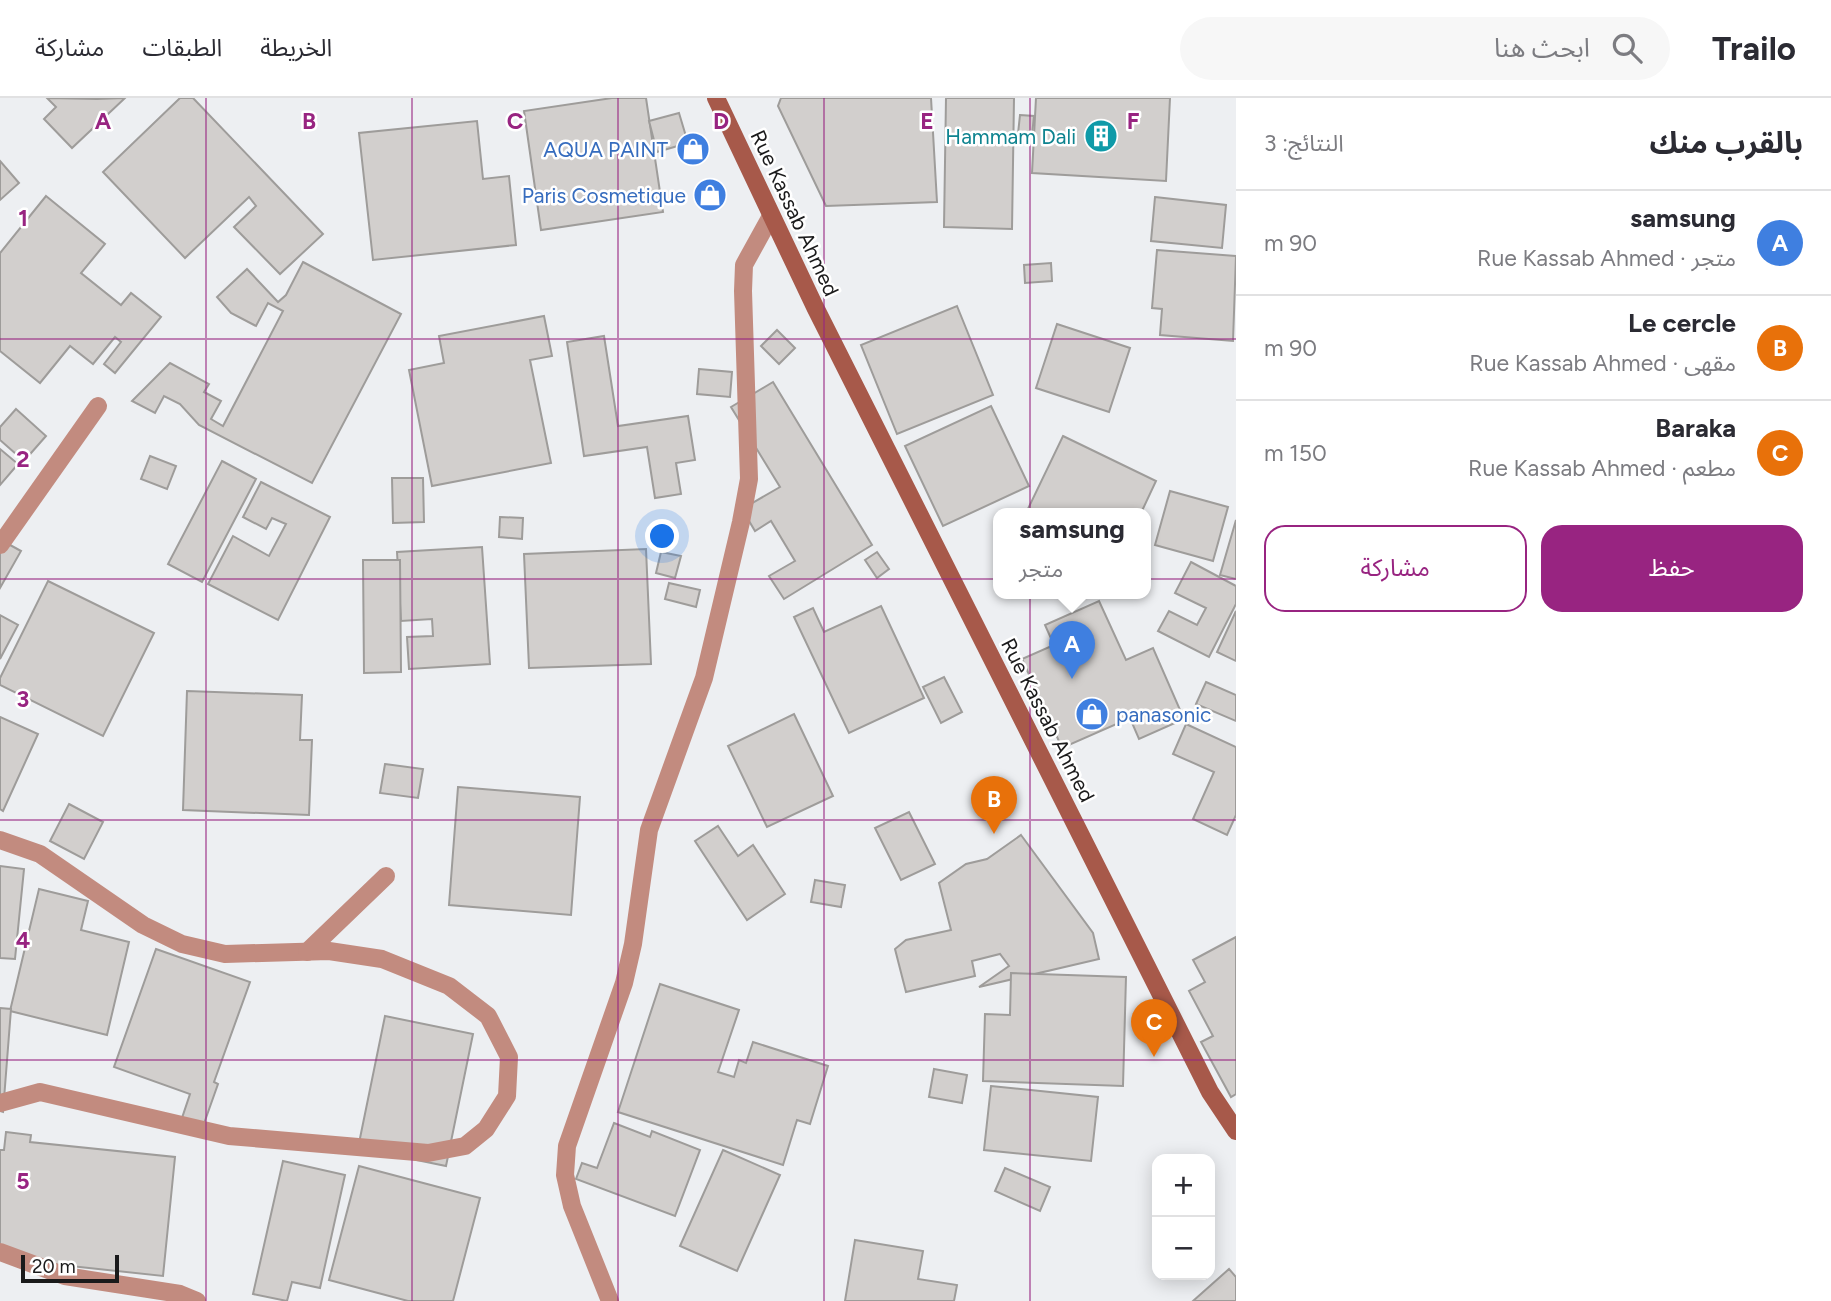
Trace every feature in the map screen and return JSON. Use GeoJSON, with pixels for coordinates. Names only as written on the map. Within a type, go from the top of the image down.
{"type":"FeatureCollection","features":[{"type":"Feature","properties":{"kind":"street","name":"Rue Kassab Ahmed"},"geometry":{"type":"LineString","coordinates":[[716,98],[815,307],[1210,1092],[1236,1131]]}},
{"type":"Feature","properties":{"kind":"street"},"geometry":{"type":"LineString","coordinates":[[610,1301],[572,1206],[565,1175],[567,1146],[624,983],[633,944],[649,830],[704,678],[741,522],[749,479],[744,265],[771,216]]}},
{"type":"Feature","properties":{"kind":"street"},"geometry":{"type":"LineString","coordinates":[[0,545],[98,406]]}},
{"type":"Feature","properties":{"kind":"street"},"geometry":{"type":"LineString","coordinates":[[0,1103],[40,1091],[229,1136],[428,1153],[465,1146],[486,1129],[507,1096],[509,1057],[488,1016],[449,985],[382,960],[328,951],[225,954],[182,944],[143,925],[40,853],[1,839]]}},
{"type":"Feature","properties":{"kind":"street"},"geometry":{"type":"LineString","coordinates":[[307,952],[386,876]]}},
{"type":"Feature","properties":{"kind":"street"},"geometry":{"type":"LineString","coordinates":[[0,1252],[65,1276],[180,1294],[197,1301]]}},
{"type":"Feature","properties":{"kind":"building"},"geometry":{"type":"Polygon","coordinates":[[[47,98],[125,98],[72,148],[44,119],[56,107],[47,98]]]}},
{"type":"Feature","properties":{"kind":"building"},"geometry":{"type":"Polygon","coordinates":[[[180,98],[193,98],[323,234],[280,274],[234,227],[256,206],[249,197],[185,258],[103,172],[180,98]]]}},
{"type":"Feature","properties":{"kind":"building"},"geometry":{"type":"Polygon","coordinates":[[[612,98],[646,98],[663,212],[541,230],[524,111],[612,98]]]}},
{"type":"Feature","properties":{"kind":"building"},"geometry":{"type":"Polygon","coordinates":[[[781,98],[931,98],[937,202],[826,206],[778,106],[781,98]]]}},
{"type":"Feature","properties":{"kind":"building"},"geometry":{"type":"Polygon","coordinates":[[[946,98],[1014,98],[1012,229],[944,227],[946,98]]]}},
{"type":"Feature","properties":{"kind":"building","name":"Hammam Dali"},"geometry":{"type":"Polygon","coordinates":[[[1036,98],[1170,98],[1166,181],[1032,173],[1036,98]]]}},
{"type":"Feature","properties":{"kind":"building"},"geometry":{"type":"Polygon","coordinates":[[[679,113],[688,143],[657,152],[649,121],[679,113]]]}},
{"type":"Feature","properties":{"kind":"building"},"geometry":{"type":"Polygon","coordinates":[[[1020,115],[1034,116],[1031,144],[1017,143],[1020,115]]]}},
{"type":"Feature","properties":{"kind":"building"},"geometry":{"type":"Polygon","coordinates":[[[477,121],[483,179],[509,176],[516,245],[373,260],[359,133],[477,121]]]}},
{"type":"Feature","properties":{"kind":"building"},"geometry":{"type":"Polygon","coordinates":[[[0,161],[19,183],[0,200],[0,161]]]}},
{"type":"Feature","properties":{"kind":"building"},"geometry":{"type":"Polygon","coordinates":[[[46,196],[105,244],[81,273],[121,305],[131,293],[161,317],[115,373],[104,364],[121,342],[115,337],[93,364],[70,346],[40,383],[0,351],[0,253],[46,196]]]}},
{"type":"Feature","properties":{"kind":"building"},"geometry":{"type":"Polygon","coordinates":[[[1155,197],[1226,205],[1222,248],[1151,241],[1155,197]]]}},
{"type":"Feature","properties":{"kind":"building"},"geometry":{"type":"Polygon","coordinates":[[[1157,250],[1236,256],[1233,341],[1160,335],[1162,309],[1152,308],[1157,250]]]}},
{"type":"Feature","properties":{"kind":"building"},"geometry":{"type":"Polygon","coordinates":[[[303,262],[401,314],[312,483],[199,425],[180,404],[164,396],[155,413],[132,401],[170,363],[209,384],[204,392],[221,401],[211,419],[223,426],[283,311],[268,303],[256,326],[231,313],[217,297],[247,269],[278,302],[286,295],[303,262]]]}},
{"type":"Feature","properties":{"kind":"building"},"geometry":{"type":"Polygon","coordinates":[[[1051,263],[1052,281],[1025,283],[1024,265],[1051,263]]]}},
{"type":"Feature","properties":{"kind":"building"},"geometry":{"type":"Polygon","coordinates":[[[957,306],[993,395],[897,434],[861,345],[957,306]]]}},
{"type":"Feature","properties":{"kind":"building"},"geometry":{"type":"Polygon","coordinates":[[[544,316],[552,356],[530,360],[551,463],[432,486],[409,370],[444,363],[439,336],[544,316]]]}},
{"type":"Feature","properties":{"kind":"building"},"geometry":{"type":"Polygon","coordinates":[[[1057,324],[1130,348],[1109,412],[1036,388],[1057,324]]]}},
{"type":"Feature","properties":{"kind":"building"},"geometry":{"type":"Polygon","coordinates":[[[777,330],[795,348],[779,364],[761,346],[777,330]]]}},
{"type":"Feature","properties":{"kind":"building"},"geometry":{"type":"Polygon","coordinates":[[[604,336],[618,426],[688,416],[695,460],[676,463],[681,494],[655,498],[647,447],[584,456],[567,342],[604,336]]]}},
{"type":"Feature","properties":{"kind":"building"},"geometry":{"type":"Polygon","coordinates":[[[699,369],[732,372],[730,397],[697,394],[699,369]]]}},
{"type":"Feature","properties":{"kind":"building"},"geometry":{"type":"Polygon","coordinates":[[[773,382],[872,545],[784,599],[769,576],[795,561],[771,521],[755,531],[742,509],[780,487],[731,407],[773,382]]]}},
{"type":"Feature","properties":{"kind":"building"},"geometry":{"type":"Polygon","coordinates":[[[991,406],[1029,486],[943,526],[905,446],[991,406]]]}},
{"type":"Feature","properties":{"kind":"building"},"geometry":{"type":"Polygon","coordinates":[[[16,409],[46,436],[24,461],[0,440],[0,427],[16,409]]]}},
{"type":"Feature","properties":{"kind":"building"},"geometry":{"type":"Polygon","coordinates":[[[1063,436],[1156,481],[1143,508],[1028,508],[1063,436]]]}},
{"type":"Feature","properties":{"kind":"building"},"geometry":{"type":"Polygon","coordinates":[[[0,449],[18,464],[0,485],[0,449]]]}},
{"type":"Feature","properties":{"kind":"building"},"geometry":{"type":"Polygon","coordinates":[[[150,456],[176,466],[167,489],[141,479],[150,456]]]}},
{"type":"Feature","properties":{"kind":"building"},"geometry":{"type":"Polygon","coordinates":[[[222,461],[256,479],[202,582],[168,564],[222,461]]]}},
{"type":"Feature","properties":{"kind":"building"},"geometry":{"type":"Polygon","coordinates":[[[392,478],[423,478],[424,522],[393,523],[392,478]]]}},
{"type":"Feature","properties":{"kind":"building"},"geometry":{"type":"Polygon","coordinates":[[[261,482],[330,517],[278,620],[208,584],[233,536],[269,556],[286,524],[272,518],[266,529],[243,517],[261,482]]]}},
{"type":"Feature","properties":{"kind":"building"},"geometry":{"type":"Polygon","coordinates":[[[1170,491],[1228,507],[1213,561],[1155,545],[1170,491]]]}},
{"type":"Feature","properties":{"kind":"building"},"geometry":{"type":"Polygon","coordinates":[[[500,517],[523,518],[522,539],[499,537],[500,517]]]}},
{"type":"Feature","properties":{"kind":"building"},"geometry":{"type":"Polygon","coordinates":[[[1236,520],[1236,579],[1220,575],[1236,520]]]}},
{"type":"Feature","properties":{"kind":"building"},"geometry":{"type":"Polygon","coordinates":[[[0,541],[21,551],[0,588],[0,541]]]}},
{"type":"Feature","properties":{"kind":"building"},"geometry":{"type":"Polygon","coordinates":[[[482,547],[490,664],[409,669],[407,637],[433,636],[432,619],[401,621],[397,552],[482,547]]]}},
{"type":"Feature","properties":{"kind":"building"},"geometry":{"type":"Polygon","coordinates":[[[646,549],[651,664],[529,668],[524,554],[646,549]]]}},
{"type":"Feature","properties":{"kind":"building"},"geometry":{"type":"Polygon","coordinates":[[[661,552],[681,556],[675,578],[656,573],[661,552]]]}},
{"type":"Feature","properties":{"kind":"building"},"geometry":{"type":"Polygon","coordinates":[[[877,552],[889,569],[877,578],[865,560],[877,552]]]}},
{"type":"Feature","properties":{"kind":"building"},"geometry":{"type":"Polygon","coordinates":[[[363,560],[400,560],[401,672],[364,673],[363,560]]]}},
{"type":"Feature","properties":{"kind":"building"},"geometry":{"type":"Polygon","coordinates":[[[1191,562],[1236,586],[1236,604],[1209,657],[1158,631],[1169,611],[1197,625],[1206,608],[1175,593],[1191,562]]]}},
{"type":"Feature","properties":{"kind":"building"},"geometry":{"type":"Polygon","coordinates":[[[48,581],[154,633],[103,736],[0,685],[0,678],[48,581]]]}},
{"type":"Feature","properties":{"kind":"building"},"geometry":{"type":"Polygon","coordinates":[[[669,583],[700,590],[696,607],[665,599],[669,583]]]}},
{"type":"Feature","properties":{"kind":"building"},"geometry":{"type":"Polygon","coordinates":[[[1099,601],[1126,660],[1153,648],[1184,719],[1139,739],[1130,718],[1062,748],[1022,659],[1054,645],[1045,625],[1099,601]]]}},
{"type":"Feature","properties":{"kind":"building"},"geometry":{"type":"Polygon","coordinates":[[[881,606],[924,698],[849,733],[794,617],[813,608],[824,632],[881,606]]]}},
{"type":"Feature","properties":{"kind":"building"},"geometry":{"type":"Polygon","coordinates":[[[1236,611],[1236,661],[1217,652],[1236,611]]]}},
{"type":"Feature","properties":{"kind":"building"},"geometry":{"type":"Polygon","coordinates":[[[0,615],[18,625],[0,659],[0,615]]]}},
{"type":"Feature","properties":{"kind":"building"},"geometry":{"type":"Polygon","coordinates":[[[944,677],[962,712],[941,723],[923,687],[944,677]]]}},
{"type":"Feature","properties":{"kind":"building"},"geometry":{"type":"Polygon","coordinates":[[[1206,682],[1236,695],[1236,721],[1196,704],[1206,682]]]}},
{"type":"Feature","properties":{"kind":"building"},"geometry":{"type":"Polygon","coordinates":[[[187,691],[302,695],[300,740],[312,740],[309,815],[183,810],[187,691]]]}},
{"type":"Feature","properties":{"kind":"building"},"geometry":{"type":"Polygon","coordinates":[[[794,714],[833,796],[767,827],[728,746],[794,714]]]}},
{"type":"Feature","properties":{"kind":"building"},"geometry":{"type":"Polygon","coordinates":[[[0,717],[38,734],[3,811],[0,809],[0,717]]]}},
{"type":"Feature","properties":{"kind":"building"},"geometry":{"type":"Polygon","coordinates":[[[1186,724],[1236,747],[1236,815],[1227,835],[1193,819],[1214,772],[1173,754],[1186,724]]]}},
{"type":"Feature","properties":{"kind":"building"},"geometry":{"type":"Polygon","coordinates":[[[385,764],[423,769],[418,798],[380,793],[385,764]]]}},
{"type":"Feature","properties":{"kind":"building"},"geometry":{"type":"Polygon","coordinates":[[[458,787],[580,797],[571,915],[449,905],[458,787]]]}},
{"type":"Feature","properties":{"kind":"building"},"geometry":{"type":"Polygon","coordinates":[[[69,804],[103,822],[84,859],[50,841],[69,804]]]}},
{"type":"Feature","properties":{"kind":"building"},"geometry":{"type":"Polygon","coordinates":[[[909,812],[935,864],[901,880],[875,828],[909,812]]]}},
{"type":"Feature","properties":{"kind":"building"},"geometry":{"type":"Polygon","coordinates":[[[718,826],[738,856],[753,845],[785,894],[747,920],[695,841],[718,826]]]}},
{"type":"Feature","properties":{"kind":"building"},"geometry":{"type":"Polygon","coordinates":[[[1021,835],[1093,933],[1099,959],[979,987],[1009,966],[1000,954],[972,961],[975,976],[906,992],[895,949],[906,940],[951,930],[939,883],[966,864],[987,859],[1021,835]]]}},
{"type":"Feature","properties":{"kind":"building"},"geometry":{"type":"Polygon","coordinates":[[[0,866],[24,869],[15,959],[0,958],[0,866]]]}},
{"type":"Feature","properties":{"kind":"building"},"geometry":{"type":"Polygon","coordinates":[[[815,880],[845,885],[841,907],[811,902],[815,880]]]}},
{"type":"Feature","properties":{"kind":"building"},"geometry":{"type":"Polygon","coordinates":[[[39,889],[88,901],[81,930],[129,942],[107,1035],[10,1011],[39,889]]]}},
{"type":"Feature","properties":{"kind":"building"},"geometry":{"type":"Polygon","coordinates":[[[1236,937],[1236,1094],[1231,1097],[1201,1042],[1213,1036],[1189,991],[1205,982],[1193,960],[1236,937]]]}},
{"type":"Feature","properties":{"kind":"building"},"geometry":{"type":"Polygon","coordinates":[[[156,949],[250,982],[214,1082],[218,1084],[201,1132],[180,1124],[190,1094],[114,1067],[156,949]]]}},
{"type":"Feature","properties":{"kind":"building"},"geometry":{"type":"Polygon","coordinates":[[[1011,973],[1126,977],[1123,1086],[983,1081],[985,1014],[1010,1015],[1011,973]]]}},
{"type":"Feature","properties":{"kind":"building"},"geometry":{"type":"Polygon","coordinates":[[[660,984],[739,1010],[718,1072],[734,1077],[739,1060],[746,1063],[753,1042],[828,1066],[810,1124],[797,1120],[783,1165],[618,1112],[660,984]]]}},
{"type":"Feature","properties":{"kind":"building"},"geometry":{"type":"Polygon","coordinates":[[[0,1008],[11,1009],[3,1112],[0,1111],[0,1008]]]}},
{"type":"Feature","properties":{"kind":"building"},"geometry":{"type":"Polygon","coordinates":[[[385,1016],[473,1034],[446,1166],[358,1148],[385,1016]]]}},
{"type":"Feature","properties":{"kind":"building"},"geometry":{"type":"Polygon","coordinates":[[[934,1069],[967,1075],[962,1103],[929,1097],[934,1069]]]}},
{"type":"Feature","properties":{"kind":"building"},"geometry":{"type":"Polygon","coordinates":[[[991,1086],[1098,1097],[1091,1161],[984,1150],[991,1086]]]}},
{"type":"Feature","properties":{"kind":"building"},"geometry":{"type":"Polygon","coordinates":[[[614,1123],[650,1137],[652,1131],[700,1150],[675,1216],[576,1179],[582,1163],[597,1168],[614,1123]]]}},
{"type":"Feature","properties":{"kind":"building"},"geometry":{"type":"Polygon","coordinates":[[[6,1132],[31,1135],[30,1142],[175,1157],[163,1276],[15,1260],[0,1249],[0,1150],[4,1150],[6,1132]]]}},
{"type":"Feature","properties":{"kind":"building"},"geometry":{"type":"Polygon","coordinates":[[[723,1150],[780,1175],[737,1271],[680,1246],[723,1150]]]}},
{"type":"Feature","properties":{"kind":"building"},"geometry":{"type":"Polygon","coordinates":[[[283,1161],[345,1175],[320,1288],[292,1282],[287,1301],[253,1294],[283,1161]]]}},
{"type":"Feature","properties":{"kind":"building"},"geometry":{"type":"Polygon","coordinates":[[[359,1166],[480,1198],[453,1301],[408,1301],[329,1280],[359,1166]]]}},
{"type":"Feature","properties":{"kind":"building"},"geometry":{"type":"Polygon","coordinates":[[[1005,1168],[1050,1187],[1040,1211],[995,1191],[1005,1168]]]}},
{"type":"Feature","properties":{"kind":"building"},"geometry":{"type":"Polygon","coordinates":[[[855,1240],[923,1251],[918,1279],[957,1285],[954,1301],[845,1301],[855,1240]]]}},
{"type":"Feature","properties":{"kind":"building"},"geometry":{"type":"Polygon","coordinates":[[[1229,1269],[1236,1277],[1236,1301],[1193,1301],[1229,1269]]]}},
{"type":"Feature","properties":{"kind":"place","name":"Hammam Dali"},"geometry":{"type":"Point","coordinates":[1101,136]}},
{"type":"Feature","properties":{"kind":"place","name":"AQUA PAINT"},"geometry":{"type":"Point","coordinates":[693,149]}},
{"type":"Feature","properties":{"kind":"place","name":"Paris Cosmetique"},"geometry":{"type":"Point","coordinates":[710,195]}},
{"type":"Feature","properties":{"kind":"place","name":"samsung"},"geometry":{"type":"Point","coordinates":[1072,679]}},
{"type":"Feature","properties":{"kind":"place","name":"panasonic"},"geometry":{"type":"Point","coordinates":[1092,714]}},
{"type":"Feature","properties":{"kind":"place","name":"Le cercle"},"geometry":{"type":"Point","coordinates":[994,834]}},
{"type":"Feature","properties":{"kind":"place","name":"Baraka"},"geometry":{"type":"Point","coordinates":[1154,1057]}}]}
